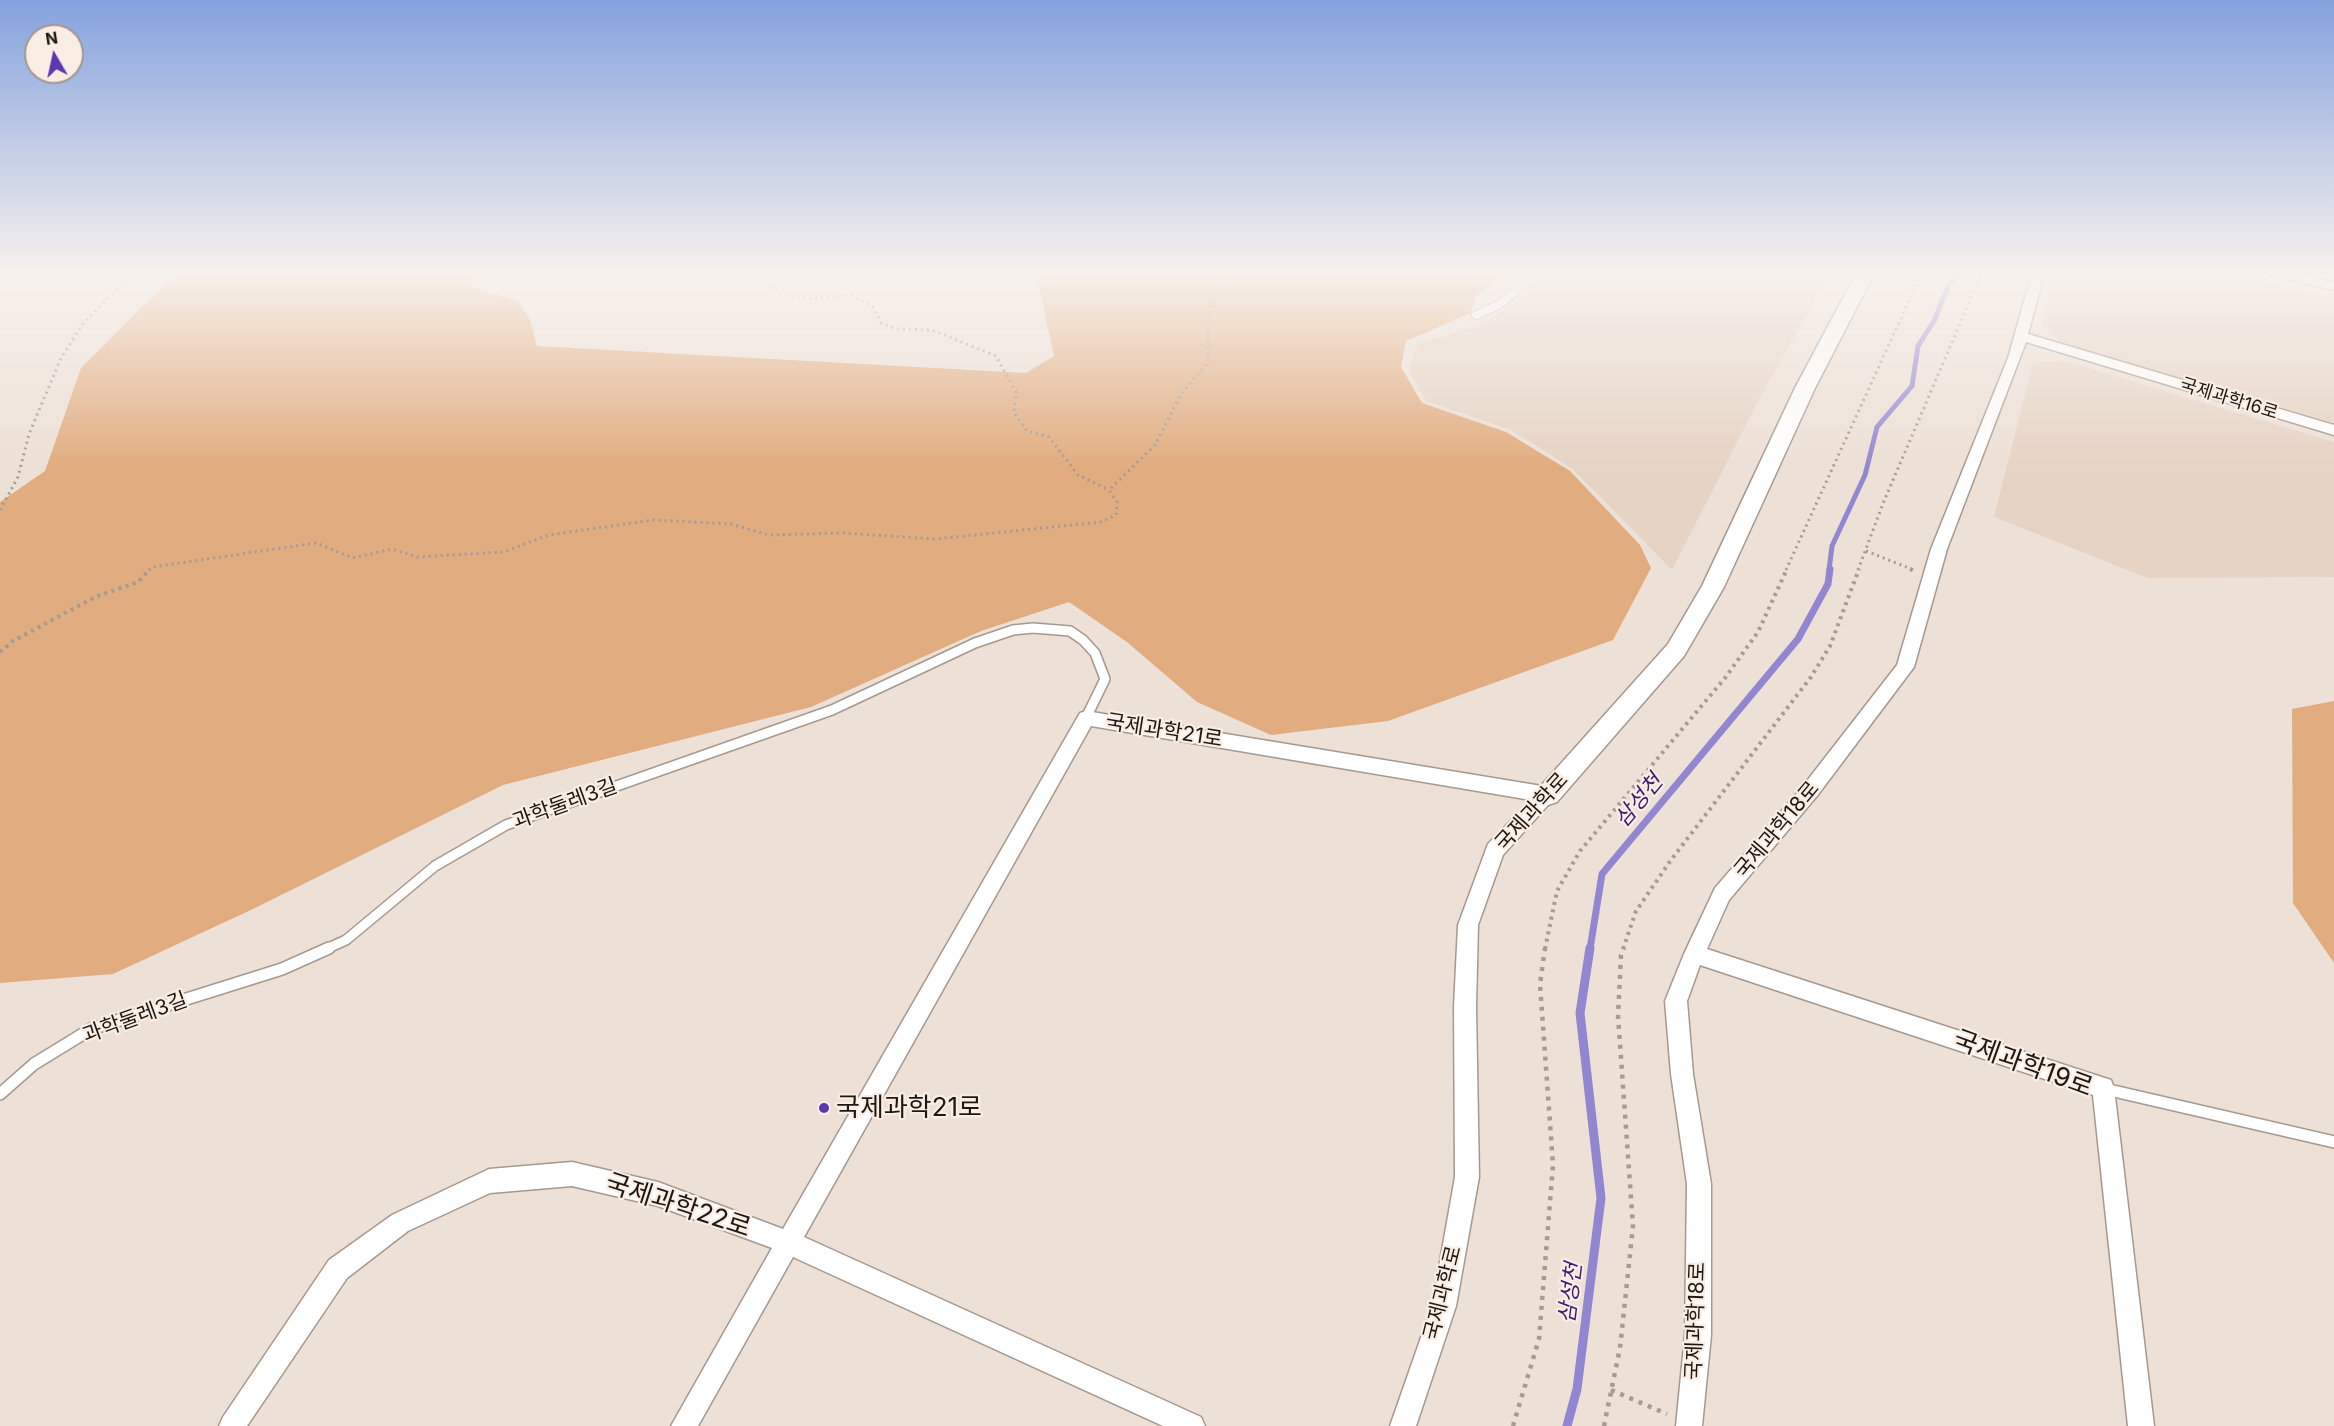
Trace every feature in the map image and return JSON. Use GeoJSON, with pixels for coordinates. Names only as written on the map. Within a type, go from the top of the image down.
{"type":"FeatureCollection","features":[{"type":"Feature","properties":{"kind":"street","name":"국제과학로"},"geometry":{"type":"LineString","coordinates":[[1403,1426],[1444,1306],[1467,1177],[1465,1006],[1468,925],[1496,850],[1548,795],[1676,650],[1713,587],[1805,388],[1832,337]]}},
{"type":"Feature","properties":{"kind":"street","name":"국제과학18로"},"geometry":{"type":"LineString","coordinates":[[1689,1425],[1698,1335],[1699,1184],[1682,1074],[1676,1001],[1694,954],[1722,894],[1810,791],[1905,667],[1939,549],[2015,358],[2021,337]]}},
{"type":"Feature","properties":{"kind":"street","name":"국제과학16로"},"geometry":{"type":"LineString","coordinates":[[2023,337],[2334,430]]}},
{"type":"Feature","properties":{"kind":"street","name":"국제과학21로"},"geometry":{"type":"LineString","coordinates":[[684,1426],[1086,718],[1548,795]]}},
{"type":"Feature","properties":{"kind":"street","name":"국제과학19로"},"geometry":{"type":"LineString","coordinates":[[1694,954],[2103,1088],[2141,1426]]}},
{"type":"Feature","properties":{"kind":"street","name":"국제과학22로"},"geometry":{"type":"LineString","coordinates":[[232,1426],[338,1269],[400,1223],[489,1181],[572,1174],[658,1194],[787,1242],[1192,1426]]}},
{"type":"Feature","properties":{"kind":"lane","name":"과학둘레3길"},"geometry":{"type":"LineString","coordinates":[[0,1094],[34,1064],[91,1029],[282,969],[346,940],[435,866],[506,825],[832,710],[975,643],[1013,630],[1033,628],[1070,631],[1083,640],[1095,653],[1105,679],[1086,718]]}},
{"type":"Feature","properties":{"kind":"lane"},"geometry":{"type":"LineString","coordinates":[[2103,1088],[2334,1142]]}},
{"type":"Feature","properties":{"kind":"path"},"geometry":{"type":"LineString","coordinates":[[0,510],[18,477],[33,423],[45,392],[61,358],[75,337]]}},
{"type":"Feature","properties":{"kind":"path"},"geometry":{"type":"LineString","coordinates":[[0,652],[14,641],[95,597],[138,582],[152,567],[316,543],[353,558],[392,549],[417,557],[503,552],[549,535],[653,520],[731,524],[770,535],[844,533],[935,539],[1101,522],[1116,515],[1117,502],[1109,490],[1078,475],[1049,437],[1027,431],[1014,413],[1016,392],[996,356],[948,337]]}},
{"type":"Feature","properties":{"kind":"path"},"geometry":{"type":"LineString","coordinates":[[1109,490],[1155,446],[1181,394],[1208,362],[1208,337]]}},
{"type":"Feature","properties":{"kind":"path"},"geometry":{"type":"LineString","coordinates":[[1513,1426],[1539,1339],[1553,1165],[1540,984],[1547,930],[1557,891],[1580,851],[1725,678],[1758,632],[1893,337]]}},
{"type":"Feature","properties":{"kind":"path"},"geometry":{"type":"LineString","coordinates":[[1866,551],[1930,578]]}},
{"type":"Feature","properties":{"kind":"path"},"geometry":{"type":"LineString","coordinates":[[1611,1390],[1689,1425]]}},
{"type":"Feature","properties":{"kind":"shaded area"},"geometry":{"type":"Polygon","coordinates":[[[112,337],[534,337],[537,346],[1026,373],[1054,356],[1050,337],[1416,337],[1406,341],[1401,367],[1422,403],[1506,432],[1570,471],[1640,545],[1651,568],[1613,640],[1388,721],[1271,735],[1197,702],[1127,642],[1069,602],[981,631],[811,707],[503,785],[253,909],[113,974],[0,983],[0,502],[45,471],[81,368],[112,337]]]}},
{"type":"Feature","properties":{"kind":"shaded area"},"geometry":{"type":"Polygon","coordinates":[[[1441,337],[1794,337],[1757,403],[1672,570],[1573,469],[1511,430],[1426,401],[1409,370],[1418,344],[1441,337]]]}},
{"type":"Feature","properties":{"kind":"shaded area"},"geometry":{"type":"Polygon","coordinates":[[[2054,337],[2334,337],[2334,423],[2062,343],[2054,337]]]}},
{"type":"Feature","properties":{"kind":"shaded area"},"geometry":{"type":"Polygon","coordinates":[[[2065,361],[2334,442],[2334,577],[2148,578],[1994,517],[2033,363],[2065,361]]]}},
{"type":"Feature","properties":{"kind":"shaded area"},"geometry":{"type":"Polygon","coordinates":[[[2334,701],[2334,963],[2293,903],[2292,709],[2334,701]]]}},
{"type":"Feature","properties":{"kind":"waterway","name":"삼성천"},"geometry":{"type":"LineString","coordinates":[[1829,570],[1832,546],[1865,475],[1877,427],[1912,386],[1918,346],[1924,337]]}},
{"type":"Feature","properties":{"kind":"waterway","name":"삼성천"},"geometry":{"type":"LineString","coordinates":[[1590,949],[1602,874],[1798,639],[1828,584],[1830,569]]}},
{"type":"Feature","properties":{"kind":"waterway","name":"삼성천"},"geometry":{"type":"LineString","coordinates":[[1567,1426],[1577,1389],[1601,1198],[1580,1013],[1590,948]]}},
{"type":"Feature","properties":{"kind":"place","name":"국제과학21로"},"geometry":{"type":"Point","coordinates":[824,1108]}}]}
